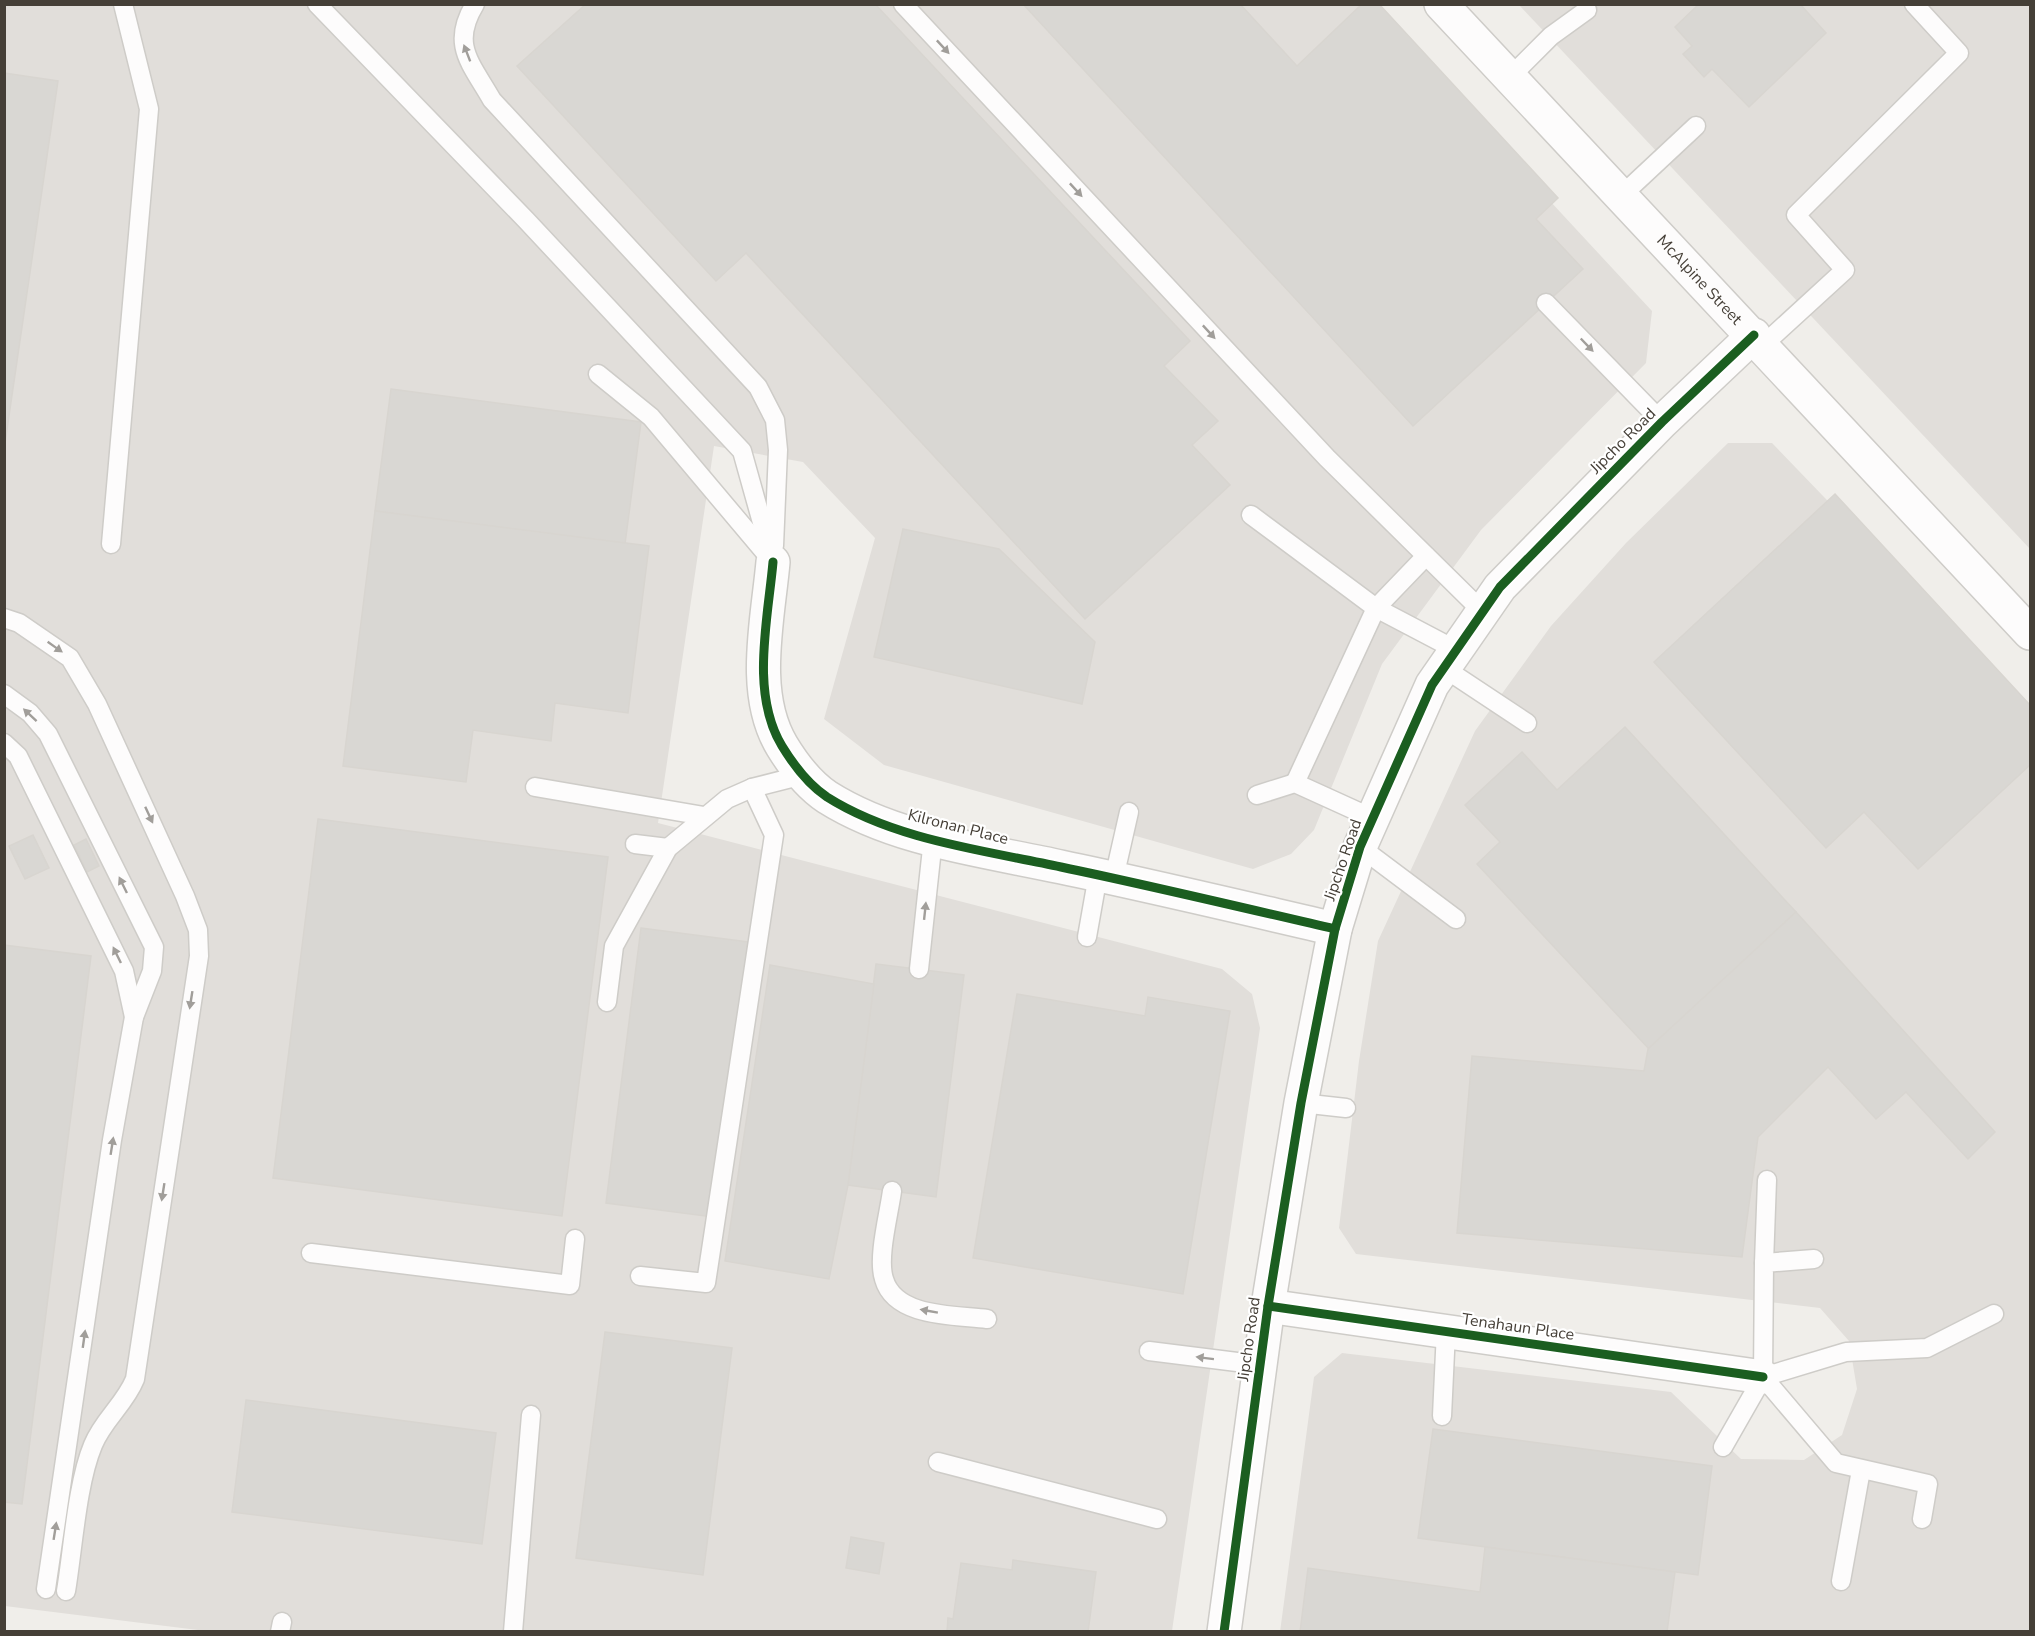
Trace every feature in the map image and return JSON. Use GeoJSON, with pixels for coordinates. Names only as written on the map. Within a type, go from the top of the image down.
{"type":"FeatureCollection","features":[{"type":"Feature","properties":{"kind":"street","name":"McAlpine Street"},"geometry":{"type":"LineString","coordinates":[[1442,4],[2031,633]]}},
{"type":"Feature","properties":{"kind":"street","name":"Jipcho Road"},"geometry":{"type":"LineString","coordinates":[[1224,1632],[1268,1306],[1301,1102],[1335,929],[1366,833],[1432,685],[1500,587],[1662,422],[1758,340]]}},
{"type":"Feature","properties":{"kind":"street","name":"Kilronan Place"},"geometry":{"type":"LineString","coordinates":[[773,562],[764,671],[769,710],[781,744],[803,775],[825,796],[855,812],[933,839],[1335,929]]}},
{"type":"Feature","properties":{"kind":"street","name":"Tenahaun Place"},"geometry":{"type":"LineString","coordinates":[[1268,1306],[1763,1377]]}},
{"type":"Feature","properties":{"kind":"lane"},"geometry":{"type":"LineString","coordinates":[[111,544],[149,109],[123,4]]}},
{"type":"Feature","properties":{"kind":"lane"},"geometry":{"type":"LineString","coordinates":[[316,4],[526,220],[742,451],[773,562]]}},
{"type":"Feature","properties":{"kind":"lane"},"geometry":{"type":"LineString","coordinates":[[475,4],[463,23],[464,50],[492,100],[758,387],[775,420],[778,450],[773,562]]}},
{"type":"Feature","properties":{"kind":"lane"},"geometry":{"type":"LineString","coordinates":[[903,4],[1327,458],[1483,612]]}},
{"type":"Feature","properties":{"kind":"lane"},"geometry":{"type":"LineString","coordinates":[[1758,340],[1845,270],[1796,215],[1959,52],[1914,4]]}},
{"type":"Feature","properties":{"kind":"lane"},"geometry":{"type":"LineString","coordinates":[[1510,77],[1551,36],[1587,10]]}},
{"type":"Feature","properties":{"kind":"lane"},"geometry":{"type":"LineString","coordinates":[[1621,196],[1696,126]]}},
{"type":"Feature","properties":{"kind":"lane"},"geometry":{"type":"LineString","coordinates":[[1546,303],[1662,422]]}},
{"type":"Feature","properties":{"kind":"lane"},"geometry":{"type":"LineString","coordinates":[[598,374],[651,417],[773,562]]}},
{"type":"Feature","properties":{"kind":"lane"},"geometry":{"type":"LineString","coordinates":[[1251,515],[1376,608],[1450,659],[1527,723]]}},
{"type":"Feature","properties":{"kind":"lane"},"geometry":{"type":"LineString","coordinates":[[1257,795],[1295,783],[1376,608],[1426,556]]}},
{"type":"Feature","properties":{"kind":"lane"},"geometry":{"type":"LineString","coordinates":[[4,618],[19,623],[70,658],[96,704],[150,815],[198,930],[199,956],[135,1379],[130,1391],[100,1430],[92,1447],[86,1468],[66,1591]]}},
{"type":"Feature","properties":{"kind":"lane"},"geometry":{"type":"LineString","coordinates":[[4,694],[30,713],[48,734],[154,947],[152,971],[134,1017],[112,1140],[46,1589]]}},
{"type":"Feature","properties":{"kind":"lane"},"geometry":{"type":"LineString","coordinates":[[4,743],[18,756],[124,971],[134,1017]]}},
{"type":"Feature","properties":{"kind":"lane"},"geometry":{"type":"LineString","coordinates":[[607,1002],[614,946],[668,848],[727,799],[752,788],[803,775]]}},
{"type":"Feature","properties":{"kind":"lane"},"geometry":{"type":"LineString","coordinates":[[1295,783],[1366,833],[1456,919]]}},
{"type":"Feature","properties":{"kind":"lane"},"geometry":{"type":"LineString","coordinates":[[535,787],[704,816]]}},
{"type":"Feature","properties":{"kind":"lane"},"geometry":{"type":"LineString","coordinates":[[640,1276],[706,1283],[774,835],[752,788]]}},
{"type":"Feature","properties":{"kind":"lane"},"geometry":{"type":"LineString","coordinates":[[1087,937],[1129,812]]}},
{"type":"Feature","properties":{"kind":"lane"},"geometry":{"type":"LineString","coordinates":[[919,969],[933,839]]}},
{"type":"Feature","properties":{"kind":"lane"},"geometry":{"type":"LineString","coordinates":[[635,844],[668,848]]}},
{"type":"Feature","properties":{"kind":"lane"},"geometry":{"type":"LineString","coordinates":[[1301,1102],[1346,1108]]}},
{"type":"Feature","properties":{"kind":"lane"},"geometry":{"type":"LineString","coordinates":[[1723,1447],[1763,1377],[1767,1180]]}},
{"type":"Feature","properties":{"kind":"lane"},"geometry":{"type":"LineString","coordinates":[[892,1191],[883,1266],[884,1280],[890,1291],[904,1304],[921,1310],[987,1319]]}},
{"type":"Feature","properties":{"kind":"lane"},"geometry":{"type":"LineString","coordinates":[[311,1252],[570,1285],[575,1239]]}},
{"type":"Feature","properties":{"kind":"lane"},"geometry":{"type":"LineString","coordinates":[[1764,1263],[1814,1259]]}},
{"type":"Feature","properties":{"kind":"lane"},"geometry":{"type":"LineString","coordinates":[[1763,1377],[1846,1352],[1927,1348],[1994,1314]]}},
{"type":"Feature","properties":{"kind":"lane"},"geometry":{"type":"LineString","coordinates":[[1442,1416],[1446,1332]]}},
{"type":"Feature","properties":{"kind":"lane"},"geometry":{"type":"LineString","coordinates":[[1149,1351],[1261,1365]]}},
{"type":"Feature","properties":{"kind":"lane"},"geometry":{"type":"LineString","coordinates":[[1763,1377],[1836,1463],[1928,1484],[1922,1519]]}},
{"type":"Feature","properties":{"kind":"lane"},"geometry":{"type":"LineString","coordinates":[[513,1632],[531,1415]]}},
{"type":"Feature","properties":{"kind":"lane"},"geometry":{"type":"LineString","coordinates":[[938,1462],[1157,1519]]}},
{"type":"Feature","properties":{"kind":"lane"},"geometry":{"type":"LineString","coordinates":[[1841,1581],[1861,1470]]}},
{"type":"Feature","properties":{"kind":"shaded area"},"geometry":{"type":"Polygon","coordinates":[[[5,5],[1368,5],[1652,311],[1646,363],[1481,530],[1382,664],[1314,830],[1291,854],[1253,869],[884,765],[824,719],[875,538],[803,462],[714,446],[658,823],[1222,969],[1252,994],[1260,1028],[1172,1631],[214,1632],[5,1606],[5,5]]]}},
{"type":"Feature","properties":{"kind":"shaded area"},"geometry":{"type":"Polygon","coordinates":[[[1519,5],[2030,5],[2030,549],[1519,5]]]}},
{"type":"Feature","properties":{"kind":"shaded area"},"geometry":{"type":"Polygon","coordinates":[[[1728,443],[1772,443],[2030,711],[2030,1631],[1280,1632],[1314,1377],[1342,1353],[1671,1392],[1741,1459],[1804,1460],[1842,1435],[1857,1389],[1849,1341],[1820,1308],[1356,1254],[1339,1228],[1359,1061],[1378,941],[1475,731],[1551,626],[1626,543],[1728,443]]]}},
{"type":"Feature","properties":{"kind":"building"},"geometry":{"type":"Polygon","coordinates":[[[586,4],[875,4],[1190,341],[1164,366],[1218,421],[1192,445],[1230,485],[1085,619],[746,253],[716,281],[517,66],[586,4]]]}},
{"type":"Feature","properties":{"kind":"building"},"geometry":{"type":"Polygon","coordinates":[[[1023,4],[1240,4],[1297,66],[1362,4],[1379,4],[1558,198],[1536,219],[1583,269],[1413,426],[1023,4]]]}},
{"type":"Feature","properties":{"kind":"building"},"geometry":{"type":"Polygon","coordinates":[[[1699,4],[1800,4],[1826,33],[1749,107],[1712,69],[1704,77],[1683,54],[1692,46],[1675,27],[1699,4]]]}},
{"type":"Feature","properties":{"kind":"building"},"geometry":{"type":"Polygon","coordinates":[[[4,73],[58,81],[4,450],[4,73]]]}},
{"type":"Feature","properties":{"kind":"building"},"geometry":{"type":"Polygon","coordinates":[[[391,389],[641,422],[625,544],[375,511],[391,389]]]}},
{"type":"Feature","properties":{"kind":"building"},"geometry":{"type":"Polygon","coordinates":[[[1835,494],[2030,705],[2030,765],[1918,869],[1864,812],[1826,848],[1654,662],[1835,494]]]}},
{"type":"Feature","properties":{"kind":"building"},"geometry":{"type":"Polygon","coordinates":[[[375,511],[649,546],[628,713],[555,703],[551,741],[473,730],[466,782],[343,766],[375,511]]]}},
{"type":"Feature","properties":{"kind":"building"},"geometry":{"type":"Polygon","coordinates":[[[903,529],[999,549],[1095,642],[1082,704],[874,657],[903,529]]]}},
{"type":"Feature","properties":{"kind":"building"},"geometry":{"type":"Polygon","coordinates":[[[1625,727],[1796,912],[1649,1049],[1477,864],[1500,842],[1465,805],[1522,752],[1557,790],[1625,727]]]}},
{"type":"Feature","properties":{"kind":"building"},"geometry":{"type":"Polygon","coordinates":[[[318,819],[608,857],[562,1216],[273,1178],[318,819]]]}},
{"type":"Feature","properties":{"kind":"building"},"geometry":{"type":"Polygon","coordinates":[[[33,835],[49,868],[25,879],[9,846],[33,835]]]}},
{"type":"Feature","properties":{"kind":"building"},"geometry":{"type":"Polygon","coordinates":[[[86,839],[99,866],[87,872],[74,845],[86,839]]]}},
{"type":"Feature","properties":{"kind":"building"},"geometry":{"type":"Polygon","coordinates":[[[1796,912],[1995,1132],[1968,1159],[1906,1092],[1876,1119],[1828,1067],[1758,1137],[1742,1257],[1457,1233],[1472,1056],[1644,1071],[1648,1049],[1796,912]]]}},
{"type":"Feature","properties":{"kind":"building"},"geometry":{"type":"Polygon","coordinates":[[[641,928],[748,942],[713,1217],[606,1203],[641,928]]]}},
{"type":"Feature","properties":{"kind":"building"},"geometry":{"type":"Polygon","coordinates":[[[4,945],[91,956],[22,1504],[4,1502],[4,945]]]}},
{"type":"Feature","properties":{"kind":"building"},"geometry":{"type":"Polygon","coordinates":[[[876,964],[964,975],[936,1197],[848,1185],[876,964]]]}},
{"type":"Feature","properties":{"kind":"building"},"geometry":{"type":"Polygon","coordinates":[[[770,965],[874,984],[848,1185],[829,1279],[725,1261],[770,965]]]}},
{"type":"Feature","properties":{"kind":"building"},"geometry":{"type":"Polygon","coordinates":[[[1017,994],[1145,1016],[1148,997],[1230,1011],[1183,1294],[973,1258],[1017,994]]]}},
{"type":"Feature","properties":{"kind":"building"},"geometry":{"type":"Polygon","coordinates":[[[605,1332],[732,1348],[703,1575],[576,1558],[605,1332]]]}},
{"type":"Feature","properties":{"kind":"building"},"geometry":{"type":"Polygon","coordinates":[[[246,1400],[496,1433],[482,1544],[232,1512],[246,1400]]]}},
{"type":"Feature","properties":{"kind":"building"},"geometry":{"type":"Polygon","coordinates":[[[1433,1429],[1712,1466],[1698,1575],[1418,1538],[1433,1429]]]}},
{"type":"Feature","properties":{"kind":"building"},"geometry":{"type":"Polygon","coordinates":[[[851,1537],[884,1543],[879,1574],[846,1568],[851,1537]]]}},
{"type":"Feature","properties":{"kind":"building"},"geometry":{"type":"Polygon","coordinates":[[[1485,1547],[1675,1572],[1667,1632],[1300,1632],[1308,1568],[1480,1592],[1485,1547]]]}},
{"type":"Feature","properties":{"kind":"building"},"geometry":{"type":"Polygon","coordinates":[[[1013,1560],[1096,1572],[1088,1632],[947,1632],[948,1618],[953,1619],[961,1563],[1012,1570],[1013,1560]]]}},
{"type":"Feature","properties":{"kind":"cycle path"},"geometry":{"type":"LineString","coordinates":[[1224,1632],[1268,1306],[1301,1103],[1335,929],[1360,847],[1432,685],[1500,587],[1662,422],[1754,335]]}},
{"type":"Feature","properties":{"kind":"cycle path"},"geometry":{"type":"LineString","coordinates":[[773,562],[765,631],[766,703],[772,725],[786,753],[808,780],[827,797],[881,824],[940,842],[1335,929]]}},
{"type":"Feature","properties":{"kind":"cycle path"},"geometry":{"type":"LineString","coordinates":[[1268,1306],[1763,1377]]}}]}
